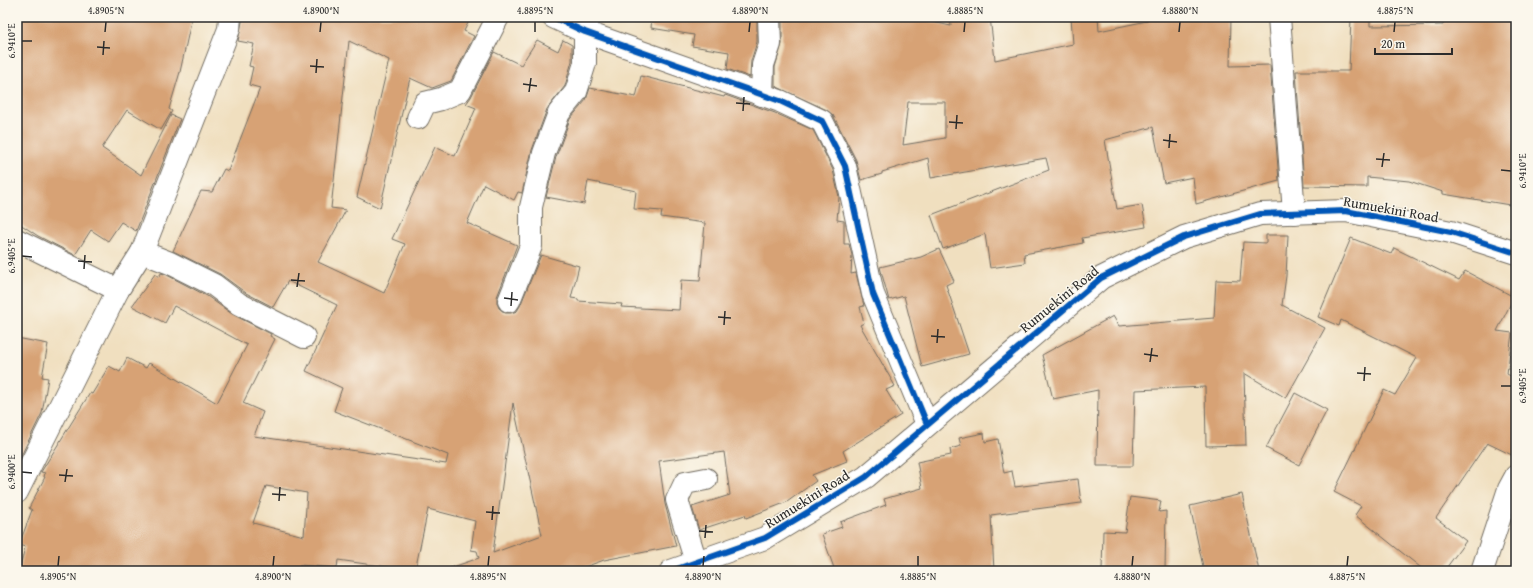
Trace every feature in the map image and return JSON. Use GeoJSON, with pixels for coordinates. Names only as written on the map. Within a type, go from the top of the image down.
{"type":"FeatureCollection","features":[{"type":"Feature","properties":{"kind":"street"},"geometry":{"type":"LineString","coordinates":[[17,492],[118,290],[142,252],[228,28],[230,17]]}},
{"type":"Feature","properties":{"kind":"street"},"geometry":{"type":"LineString","coordinates":[[418,118],[425,103],[442,99],[460,91],[498,17]]}},
{"type":"Feature","properties":{"kind":"street"},"geometry":{"type":"LineString","coordinates":[[553,17],[587,25],[780,101],[822,121],[845,166],[873,294],[927,424]]}},
{"type":"Feature","properties":{"kind":"street"},"geometry":{"type":"LineString","coordinates":[[762,95],[763,65],[770,44],[769,17]]}},
{"type":"Feature","properties":{"kind":"street"},"geometry":{"type":"LineString","coordinates":[[1279,17],[1294,213]]}},
{"type":"Feature","properties":{"kind":"street"},"geometry":{"type":"LineString","coordinates":[[509,300],[531,246],[531,207],[544,153],[559,113],[576,92],[585,63],[587,25]]}},
{"type":"Feature","properties":{"kind":"street","name":"Rumuekini Road"},"geometry":{"type":"LineString","coordinates":[[671,571],[700,567],[765,538],[866,476],[1101,278],[1184,237],[1260,214],[1346,211],[1451,232],[1516,253]]}},
{"type":"Feature","properties":{"kind":"street"},"geometry":{"type":"LineString","coordinates":[[17,240],[118,290]]}},
{"type":"Feature","properties":{"kind":"street"},"geometry":{"type":"LineString","coordinates":[[142,252],[170,263],[214,285],[239,304],[304,337]]}},
{"type":"Feature","properties":{"kind":"street"},"geometry":{"type":"LineString","coordinates":[[1482,571],[1509,489],[1516,476]]}},
{"type":"Feature","properties":{"kind":"street"},"geometry":{"type":"LineString","coordinates":[[700,567],[677,500],[685,483],[706,479]]}},
{"type":"Feature","properties":{"kind":"building"},"geometry":{"type":"Polygon","coordinates":[[[17,17],[192,17],[180,72],[169,109],[172,111],[161,130],[127,110],[102,148],[141,175],[171,115],[180,119],[136,231],[121,222],[108,241],[91,230],[75,255],[38,236],[17,222],[17,17]]]}},
{"type":"Feature","properties":{"kind":"building"},"geometry":{"type":"Polygon","coordinates":[[[243,17],[471,17],[464,31],[474,36],[451,81],[432,88],[410,78],[380,208],[357,197],[389,60],[349,41],[331,208],[346,210],[318,262],[384,293],[405,244],[392,239],[435,147],[455,156],[476,108],[466,104],[494,52],[521,65],[537,40],[558,51],[563,40],[572,45],[572,61],[565,86],[547,109],[532,150],[522,193],[518,192],[514,200],[484,184],[467,223],[517,245],[497,297],[499,308],[505,313],[517,311],[541,255],[579,266],[571,298],[578,299],[578,301],[622,304],[621,307],[679,310],[681,280],[700,281],[705,223],[661,217],[662,211],[634,209],[636,191],[588,181],[584,204],[546,197],[556,157],[570,119],[586,100],[590,88],[636,97],[641,76],[724,97],[725,95],[775,113],[813,130],[833,170],[839,197],[837,220],[844,221],[844,244],[849,244],[852,255],[851,274],[856,273],[864,306],[860,307],[864,323],[860,325],[895,386],[886,390],[901,415],[843,451],[847,461],[812,475],[816,481],[787,502],[746,518],[745,515],[699,530],[692,507],[730,495],[724,452],[659,461],[665,504],[676,546],[604,560],[574,571],[450,571],[450,568],[479,558],[477,551],[471,550],[475,521],[428,509],[415,571],[393,571],[394,568],[338,560],[337,568],[300,565],[299,571],[19,571],[25,547],[19,545],[32,510],[29,508],[45,477],[45,473],[41,472],[90,393],[92,394],[109,366],[120,372],[127,358],[146,368],[149,363],[217,403],[247,345],[174,306],[165,323],[132,306],[155,274],[159,277],[161,273],[165,274],[207,296],[232,314],[271,334],[270,336],[275,339],[243,403],[263,412],[254,436],[446,464],[448,455],[334,411],[342,388],[306,371],[337,305],[288,281],[273,307],[246,293],[220,274],[173,251],[201,191],[212,192],[224,169],[228,171],[260,88],[249,85],[253,67],[249,66],[254,44],[238,41],[243,17]],[[513,403],[493,553],[542,535],[513,403]],[[266,486],[253,523],[304,536],[307,493],[266,486]]]}},
{"type":"Feature","properties":{"kind":"building"},"geometry":{"type":"Polygon","coordinates":[[[652,17],[757,17],[757,42],[751,61],[750,77],[727,69],[729,52],[692,46],[694,35],[651,28],[652,17]]]}},
{"type":"Feature","properties":{"kind":"building"},"geometry":{"type":"Polygon","coordinates":[[[782,17],[910,17],[951,26],[950,17],[990,17],[995,60],[1073,44],[1071,17],[1098,17],[1099,31],[1147,21],[1146,17],[1231,17],[1230,66],[1270,65],[1279,181],[1196,204],[1193,177],[1164,183],[1153,127],[1105,140],[1117,209],[1142,205],[1146,227],[1082,238],[1083,243],[1024,254],[1025,263],[990,268],[985,234],[943,249],[931,215],[1049,170],[1046,158],[931,178],[928,158],[861,180],[856,160],[833,115],[827,110],[775,86],[775,67],[782,44],[782,17]],[[908,102],[903,145],[945,138],[945,102],[908,102]]]}},
{"type":"Feature","properties":{"kind":"building"},"geometry":{"type":"Polygon","coordinates":[[[1351,17],[1370,17],[1370,26],[1443,25],[1445,17],[1505,17],[1516,20],[1516,206],[1443,194],[1443,192],[1409,181],[1367,177],[1367,187],[1304,186],[1296,71],[1349,71],[1351,17]]]}},
{"type":"Feature","properties":{"kind":"building"},"geometry":{"type":"Polygon","coordinates":[[[1266,235],[1288,235],[1286,276],[1282,305],[1325,328],[1286,398],[1244,373],[1246,445],[1206,446],[1205,387],[1135,390],[1133,466],[1097,466],[1098,390],[1053,399],[1042,355],[1113,316],[1119,326],[1214,318],[1216,280],[1240,281],[1243,242],[1266,243],[1266,235]]]}},
{"type":"Feature","properties":{"kind":"building"},"geometry":{"type":"Polygon","coordinates":[[[1351,238],[1391,254],[1394,248],[1459,280],[1465,271],[1514,297],[1497,331],[1512,333],[1507,374],[1516,379],[1516,457],[1487,443],[1436,518],[1466,541],[1444,571],[1425,571],[1355,515],[1361,506],[1334,492],[1384,390],[1395,395],[1417,358],[1341,320],[1339,326],[1318,317],[1351,238]]]}},
{"type":"Feature","properties":{"kind":"building"},"geometry":{"type":"Polygon","coordinates":[[[939,249],[954,281],[946,285],[969,354],[922,367],[904,296],[889,300],[880,267],[921,257],[939,249]]]}},
{"type":"Feature","properties":{"kind":"building"},"geometry":{"type":"Polygon","coordinates":[[[17,338],[48,344],[42,377],[48,378],[42,413],[17,464],[17,338]]]}},
{"type":"Feature","properties":{"kind":"building"},"geometry":{"type":"Polygon","coordinates":[[[1295,393],[1327,410],[1299,465],[1266,448],[1295,393]]]}},
{"type":"Feature","properties":{"kind":"building"},"geometry":{"type":"Polygon","coordinates":[[[984,433],[985,442],[998,439],[1004,473],[1012,471],[1015,487],[1078,479],[1081,503],[991,515],[994,571],[835,571],[822,534],[842,527],[840,522],[886,505],[884,499],[922,488],[917,462],[951,455],[950,449],[961,446],[959,438],[984,433]]]}},
{"type":"Feature","properties":{"kind":"building"},"geometry":{"type":"Polygon","coordinates":[[[1242,494],[1259,571],[1204,571],[1190,506],[1242,494]]]}},
{"type":"Feature","properties":{"kind":"building"},"geometry":{"type":"Polygon","coordinates":[[[1130,497],[1161,501],[1159,512],[1166,511],[1165,571],[1102,571],[1103,531],[1125,532],[1130,497]]]}},
{"type":"Feature","properties":{"kind":"cycle path"},"geometry":{"type":"LineString","coordinates":[[553,17],[585,32],[780,101],[822,121],[845,166],[873,294],[927,424]]}},
{"type":"Feature","properties":{"kind":"cycle path"},"geometry":{"type":"LineString","coordinates":[[671,571],[765,538],[866,477],[1101,278],[1184,237],[1260,214],[1346,211],[1451,232],[1516,253]]}}]}
